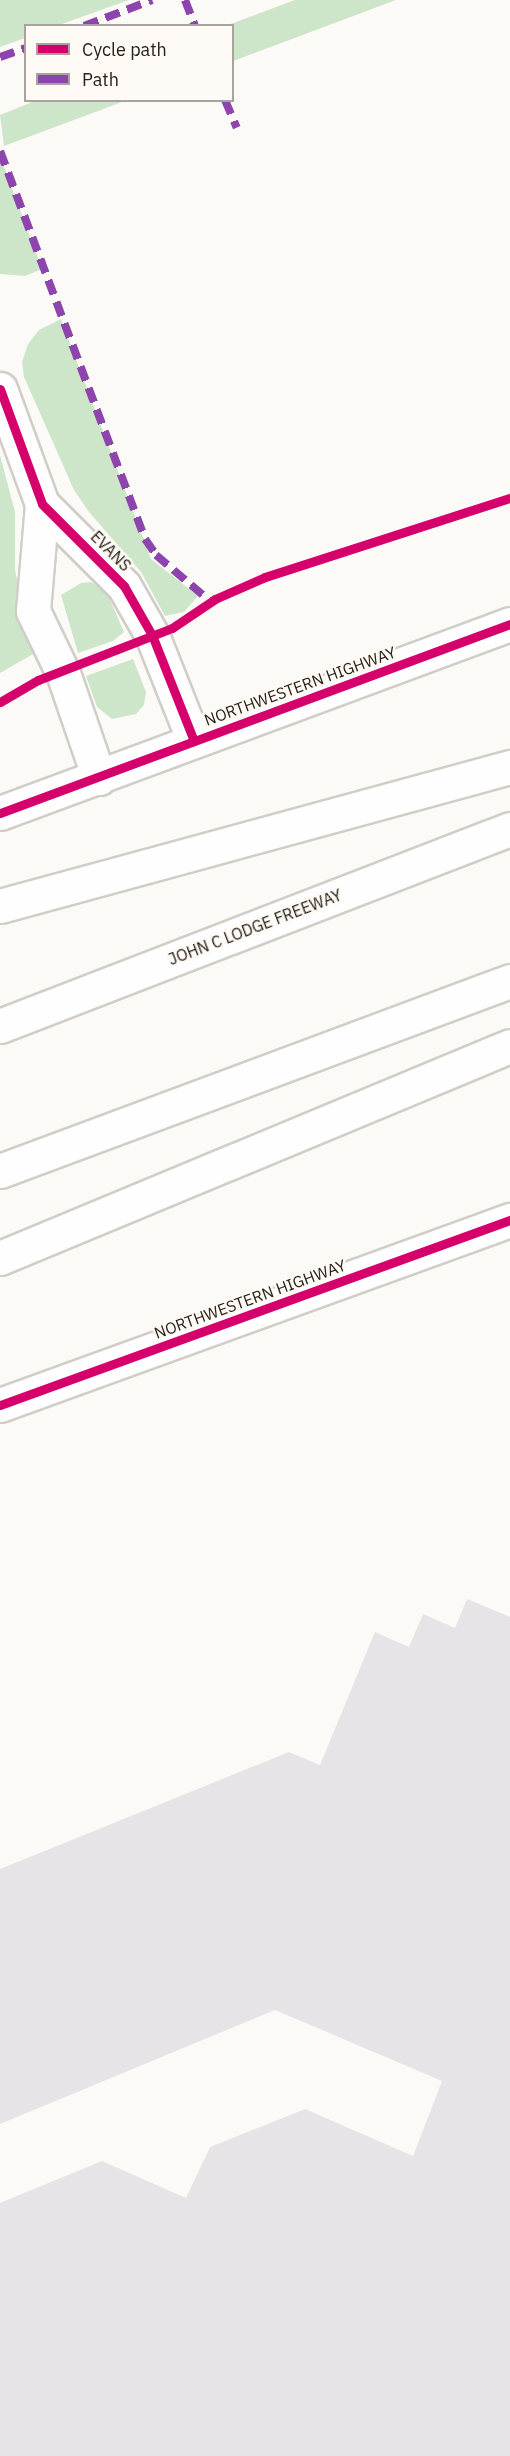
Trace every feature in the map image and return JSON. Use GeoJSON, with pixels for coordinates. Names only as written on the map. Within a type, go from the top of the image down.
{"type":"FeatureCollection","features":[{"type":"Feature","properties":{"kind":"main road","name":"EVANS"},"geometry":{"type":"LineString","coordinates":[[0,389],[42,504],[33,611],[63,673],[99,778]]}},
{"type":"Feature","properties":{"kind":"main road","name":"EVANS"},"geometry":{"type":"LineString","coordinates":[[42,504],[124,586],[152,635],[194,741]]}},
{"type":"Feature","properties":{"kind":"main road","name":"NORTHWESTERN HIGHWAY"},"geometry":{"type":"LineString","coordinates":[[0,813],[510,624]]}},
{"type":"Feature","properties":{"kind":"main road"},"geometry":{"type":"LineString","coordinates":[[0,906],[510,767]]}},
{"type":"Feature","properties":{"kind":"main road","name":"JOHN C LODGE FREEWAY"},"geometry":{"type":"LineString","coordinates":[[0,1026],[510,829]]}},
{"type":"Feature","properties":{"kind":"main road"},"geometry":{"type":"LineString","coordinates":[[0,1171],[510,981]]}},
{"type":"Feature","properties":{"kind":"main road"},"geometry":{"type":"LineString","coordinates":[[0,1258],[510,1046]]}},
{"type":"Feature","properties":{"kind":"main road","name":"NORTHWESTERN HIGHWAY"},"geometry":{"type":"LineString","coordinates":[[0,1405],[510,1220]]}},
{"type":"Feature","properties":{"kind":"green space"},"geometry":{"type":"Polygon","coordinates":[[[0,0],[129,0],[62,24],[24,24],[24,38],[0,47],[0,0]]]}},
{"type":"Feature","properties":{"kind":"green space"},"geometry":{"type":"Polygon","coordinates":[[[295,0],[396,0],[234,61],[234,24],[231,24],[295,0]]]}},
{"type":"Feature","properties":{"kind":"green space"},"geometry":{"type":"Polygon","coordinates":[[[32,102],[122,102],[4,146],[0,115],[32,102]]]}},
{"type":"Feature","properties":{"kind":"green space"},"geometry":{"type":"Polygon","coordinates":[[[0,156],[42,269],[25,276],[0,274],[0,156]]]}},
{"type":"Feature","properties":{"kind":"green space"},"geometry":{"type":"Polygon","coordinates":[[[61,319],[151,559],[198,596],[184,612],[165,616],[141,572],[89,512],[74,490],[24,377],[22,362],[28,344],[39,330],[61,319]]]}},
{"type":"Feature","properties":{"kind":"green space"},"geometry":{"type":"Polygon","coordinates":[[[0,455],[15,512],[15,570],[33,654],[0,673],[0,455]]]}},
{"type":"Feature","properties":{"kind":"green space"},"geometry":{"type":"Polygon","coordinates":[[[91,582],[107,593],[124,632],[113,641],[78,653],[61,595],[81,583],[91,582]]]}},
{"type":"Feature","properties":{"kind":"green space"},"geometry":{"type":"Polygon","coordinates":[[[133,659],[146,692],[144,705],[136,714],[112,719],[97,707],[86,676],[133,659]]]}},
{"type":"Feature","properties":{"kind":"building"},"geometry":{"type":"Polygon","coordinates":[[[467,1599],[510,1617],[510,2456],[0,2456],[0,2203],[102,2161],[186,2198],[210,2147],[305,2109],[413,2156],[442,2081],[275,2010],[0,2124],[0,1869],[289,1752],[320,1765],[375,1632],[409,1647],[423,1614],[455,1628],[467,1599]]]}},
{"type":"Feature","properties":{"kind":"marked path"},"geometry":{"type":"LineString","coordinates":[[89,24],[152,0]]}},
{"type":"Feature","properties":{"kind":"marked path"},"geometry":{"type":"LineString","coordinates":[[185,0],[194,24]]}},
{"type":"Feature","properties":{"kind":"marked path"},"geometry":{"type":"LineString","coordinates":[[0,57],[24,49]]}},
{"type":"Feature","properties":{"kind":"marked path"},"geometry":{"type":"LineString","coordinates":[[226,102],[237,128]]}},
{"type":"Feature","properties":{"kind":"marked path"},"geometry":{"type":"LineString","coordinates":[[0,151],[145,539],[156,555],[211,602]]}},
{"type":"Feature","properties":{"kind":"cycle path"},"geometry":{"type":"LineString","coordinates":[[0,389],[42,504],[124,586],[152,635],[194,741]]}},
{"type":"Feature","properties":{"kind":"cycle path"},"geometry":{"type":"LineString","coordinates":[[0,702],[38,680],[172,628],[215,599],[265,577],[510,498]]}},
{"type":"Feature","properties":{"kind":"cycle path"},"geometry":{"type":"LineString","coordinates":[[0,813],[510,624]]}},
{"type":"Feature","properties":{"kind":"cycle path"},"geometry":{"type":"LineString","coordinates":[[0,1405],[510,1220]]}}]}
